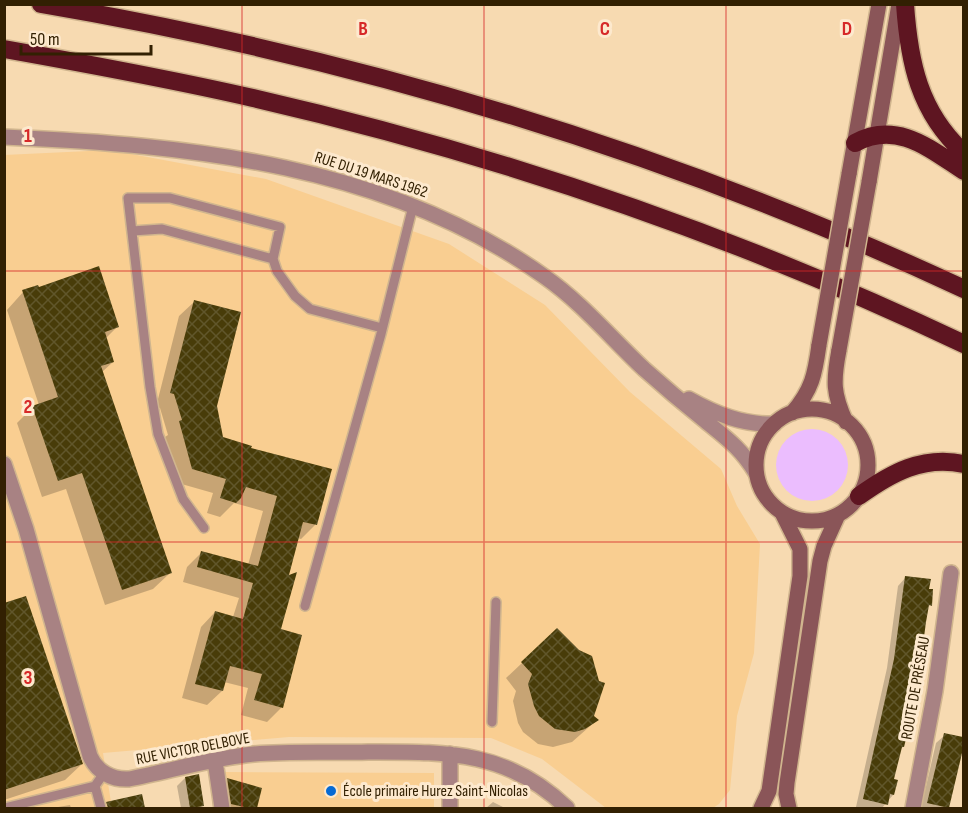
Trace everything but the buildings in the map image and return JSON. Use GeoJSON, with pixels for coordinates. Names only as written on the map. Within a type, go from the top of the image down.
{"type":"FeatureCollection","features":[{"type":"Feature","properties":{"kind":"highway"},"geometry":{"type":"LineString","coordinates":[[41,4],[167,28],[308,60],[470,104],[555,130],[666,166],[758,201],[845,236],[963,289]]}},
{"type":"Feature","properties":{"kind":"highway"},"geometry":{"type":"LineString","coordinates":[[905,4],[909,51],[921,93],[938,126],[963,153]]}},
{"type":"Feature","properties":{"kind":"highway"},"geometry":{"type":"LineString","coordinates":[[4,49],[116,69],[254,98],[355,123],[491,162],[620,204],[753,252],[854,294],[963,344]]}},
{"type":"Feature","properties":{"kind":"highway"},"geometry":{"type":"LineString","coordinates":[[855,143],[869,136],[899,136],[917,141],[963,171]]}},
{"type":"Feature","properties":{"kind":"highway"},"geometry":{"type":"LineString","coordinates":[[859,496],[894,473],[913,465],[941,461],[963,464]]}},
{"type":"Feature","properties":{"kind":"main road"},"geometry":{"type":"LineString","coordinates":[[792,413],[810,388],[815,373],[879,4]]}},
{"type":"Feature","properties":{"kind":"main road"},"geometry":{"type":"LineString","coordinates":[[846,422],[824,411],[805,410],[792,413],[774,424],[766,433],[758,449],[756,473],[765,496],[782,513],[792,518],[809,521],[838,515],[859,496],[866,478],[867,459],[862,441],[846,422],[835,390],[834,374],[878,135],[899,4]]}},
{"type":"Feature","properties":{"kind":"main road"},"geometry":{"type":"LineString","coordinates":[[761,808],[769,791],[800,576],[800,549],[782,513]]}},
{"type":"Feature","properties":{"kind":"main road"},"geometry":{"type":"LineString","coordinates":[[789,808],[786,794],[787,783],[810,621],[824,546],[838,515]]}},
{"type":"Feature","properties":{"kind":"street","name":"RUE DU 19 MARS 1962"},"geometry":{"type":"LineString","coordinates":[[4,138],[120,144],[220,155],[318,176],[413,206],[481,237],[539,273],[574,299],[645,370],[668,389]]}},
{"type":"Feature","properties":{"kind":"street"},"geometry":{"type":"LineString","coordinates":[[668,389],[702,407],[733,419],[753,424],[774,424]]}},
{"type":"Feature","properties":{"kind":"street"},"geometry":{"type":"LineString","coordinates":[[668,389],[738,448],[756,473]]}},
{"type":"Feature","properties":{"kind":"street"},"geometry":{"type":"LineString","coordinates":[[4,464],[10,495],[90,756],[100,780]]}},
{"type":"Feature","properties":{"kind":"street","name":"ROUTE DE PRÉSEAU"},"geometry":{"type":"LineString","coordinates":[[913,808],[935,691],[951,573]]}},
{"type":"Feature","properties":{"kind":"street","name":"RUE VICTOR DELBOVE"},"geometry":{"type":"LineString","coordinates":[[100,780],[129,779],[242,756],[279,753],[450,754],[477,758],[511,770],[541,786],[567,808]]}},
{"type":"Feature","properties":{"kind":"street"},"geometry":{"type":"LineString","coordinates":[[450,754],[450,808]]}},
{"type":"Feature","properties":{"kind":"street"},"geometry":{"type":"LineString","coordinates":[[215,761],[222,808]]}},
{"type":"Feature","properties":{"kind":"lane"},"geometry":{"type":"LineString","coordinates":[[204,528],[183,498],[158,434],[150,387],[128,198],[170,198],[280,227],[273,259],[277,272],[294,296],[310,309],[382,328]]}},
{"type":"Feature","properties":{"kind":"lane"},"geometry":{"type":"LineString","coordinates":[[305,606],[382,328],[413,206]]}},
{"type":"Feature","properties":{"kind":"lane"},"geometry":{"type":"LineString","coordinates":[[132,231],[162,229],[273,259]]}},
{"type":"Feature","properties":{"kind":"lane"},"geometry":{"type":"LineString","coordinates":[[492,722],[496,602]]}},
{"type":"Feature","properties":{"kind":"lane"},"geometry":{"type":"LineString","coordinates":[[4,808],[100,780],[101,808]]}},
{"type":"Feature","properties":{"kind":"shaded area"},"geometry":{"type":"Polygon","coordinates":[[[110,150],[266,179],[449,244],[545,305],[630,392],[721,469],[737,506],[760,544],[754,653],[737,716],[730,790],[719,804],[713,808],[606,808],[542,759],[491,738],[289,737],[103,753],[112,808],[5,808],[4,155],[110,150]]]}},
{"type":"Feature","properties":{"kind":"shaded area"},"geometry":{"type":"Polygon","coordinates":[[[812,429],[832,435],[842,445],[848,465],[842,485],[832,495],[812,501],[792,495],[782,485],[776,465],[782,445],[792,435],[812,429]]]}},
{"type":"Feature","properties":{"kind":"shaded area","name":"École primaire Hurez Saint-Nicolas"},"geometry":{"type":"Polygon","coordinates":[[[225,772],[434,773],[434,808],[231,808],[225,772]]]}},
{"type":"Feature","properties":{"kind":"place","name":"École primaire Hurez Saint-Nicolas"},"geometry":{"type":"Point","coordinates":[331,791]}}]}
